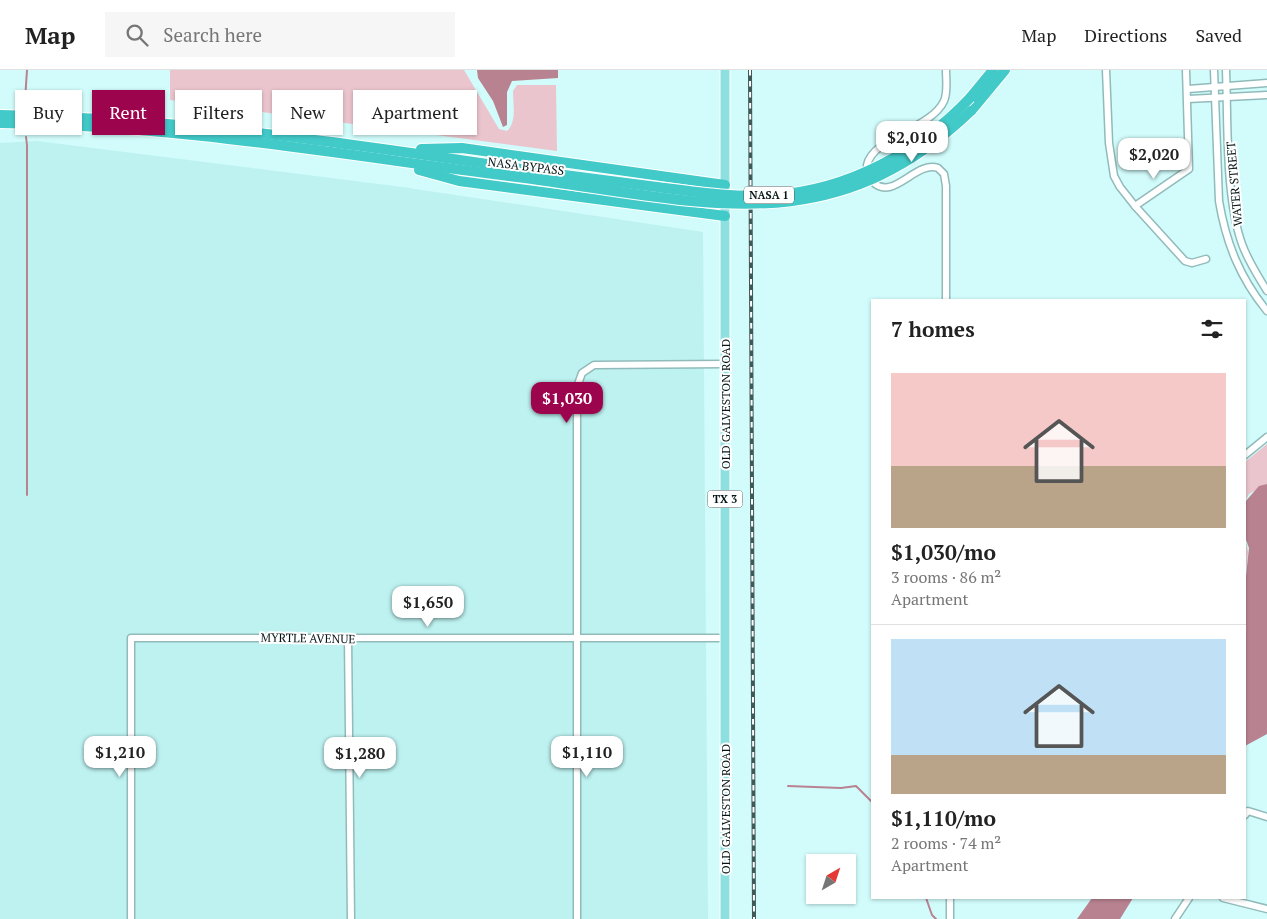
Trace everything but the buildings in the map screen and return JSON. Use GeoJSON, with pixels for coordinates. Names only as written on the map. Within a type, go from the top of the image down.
{"type":"FeatureCollection","features":[{"type":"Feature","properties":{"kind":"highway","name":"NASA BYPASS"},"geometry":{"type":"LineString","coordinates":[[0,123],[97,127],[197,135],[384,161],[715,194],[764,196],[794,192],[844,180],[897,156],[934,131],[970,98],[993,70]]}},
{"type":"Feature","properties":{"kind":"highway","name":"NASA BYPASS"},"geometry":{"type":"LineString","coordinates":[[0,114],[160,122],[392,150],[721,205],[762,206],[796,202],[838,192],[886,173],[928,148],[971,111],[1005,70]]}},
{"type":"Feature","properties":{"kind":"highway"},"geometry":{"type":"LineString","coordinates":[[392,150],[462,148],[725,185]]}},
{"type":"Feature","properties":{"kind":"highway"},"geometry":{"type":"LineString","coordinates":[[384,161],[459,181],[621,204],[725,216]]}},
{"type":"Feature","properties":{"kind":"highway"},"geometry":{"type":"LineString","coordinates":[[621,170],[629,179],[630,188],[621,204]]}},
{"type":"Feature","properties":{"kind":"main road","name":"OLD GALVESTON ROAD"},"geometry":{"type":"LineString","coordinates":[[725,70],[725,919]]}},
{"type":"Feature","properties":{"kind":"street"},"geometry":{"type":"LineString","coordinates":[[946,70],[946,93],[941,105],[914,127],[874,152],[867,165],[872,182],[880,187],[894,185],[927,167],[938,168],[944,174],[947,199],[946,299]]}},
{"type":"Feature","properties":{"kind":"street"},"geometry":{"type":"LineString","coordinates":[[1106,70],[1111,162],[1120,187],[1185,261],[1192,263],[1206,259]]}},
{"type":"Feature","properties":{"kind":"street"},"geometry":{"type":"LineString","coordinates":[[1135,206],[1188,169],[1188,88],[1186,70]]}},
{"type":"Feature","properties":{"kind":"street","name":"WATER STREET"},"geometry":{"type":"LineString","coordinates":[[1214,70],[1219,201],[1222,221],[1235,262],[1247,285],[1267,311]]}},
{"type":"Feature","properties":{"kind":"street","name":"WATER STREET"},"geometry":{"type":"LineString","coordinates":[[1226,70],[1231,185],[1237,229],[1251,266],[1267,291]]}},
{"type":"Feature","properties":{"kind":"street"},"geometry":{"type":"LineString","coordinates":[[1188,88],[1227,84],[1267,83]]}},
{"type":"Feature","properties":{"kind":"street"},"geometry":{"type":"LineString","coordinates":[[1188,99],[1267,94]]}},
{"type":"Feature","properties":{"kind":"street"},"geometry":{"type":"LineString","coordinates":[[577,919],[578,387],[582,373],[594,365],[725,364]]}},
{"type":"Feature","properties":{"kind":"street"},"geometry":{"type":"LineString","coordinates":[[1246,454],[1267,437]]}},
{"type":"Feature","properties":{"kind":"street","name":"MYRTLE AVENUE"},"geometry":{"type":"LineString","coordinates":[[131,919],[131,638],[577,640],[725,638]]}},
{"type":"Feature","properties":{"kind":"street"},"geometry":{"type":"LineString","coordinates":[[348,638],[351,919]]}},
{"type":"Feature","properties":{"kind":"street"},"geometry":{"type":"LineString","coordinates":[[1247,813],[1267,817]]}},
{"type":"Feature","properties":{"kind":"street"},"geometry":{"type":"LineString","coordinates":[[950,899],[950,919]]}},
{"type":"Feature","properties":{"kind":"street"},"geometry":{"type":"LineString","coordinates":[[1175,919],[1188,899]]}},
{"type":"Feature","properties":{"kind":"street"},"geometry":{"type":"LineString","coordinates":[[1227,899],[1267,909]]}},
{"type":"Feature","properties":{"kind":"shaded area"},"geometry":{"type":"Polygon","coordinates":[[[170,70],[464,70],[476,90],[353,90],[353,124],[343,123],[343,90],[272,90],[272,113],[262,112],[262,90],[175,90],[175,101],[170,100],[170,70]]]}},
{"type":"Feature","properties":{"kind":"shaded area"},"geometry":{"type":"Polygon","coordinates":[[[477,70],[558,70],[558,78],[512,81],[507,92],[507,125],[503,127],[493,101],[478,78],[477,70]]]}},
{"type":"Feature","properties":{"kind":"shaded area"},"geometry":{"type":"Polygon","coordinates":[[[517,85],[556,85],[557,151],[436,135],[477,135],[477,92],[499,129],[507,131],[512,123],[513,91],[517,85]]]}},
{"type":"Feature","properties":{"kind":"shaded area"},"geometry":{"type":"Polygon","coordinates":[[[37,141],[402,187],[703,232],[708,919],[0,919],[0,143],[37,141]]]}},
{"type":"Feature","properties":{"kind":"shaded area"},"geometry":{"type":"Polygon","coordinates":[[[1267,444],[1267,484],[1249,494],[1246,499],[1246,461],[1267,444]]]}},
{"type":"Feature","properties":{"kind":"shaded area"},"geometry":{"type":"Polygon","coordinates":[[[1267,484],[1267,734],[1246,745],[1246,576],[1249,548],[1246,540],[1246,501],[1259,486],[1267,484]]]}},
{"type":"Feature","properties":{"kind":"shaded area"},"geometry":{"type":"Polygon","coordinates":[[[1246,543],[1248,552],[1246,574],[1246,543]]]}},
{"type":"Feature","properties":{"kind":"shaded area"},"geometry":{"type":"Polygon","coordinates":[[[1091,899],[1132,899],[1120,919],[1077,919],[1091,899]]]}},
{"type":"Feature","properties":{"kind":"waterway"},"geometry":{"type":"LineString","coordinates":[[26,90],[27,70]]}},
{"type":"Feature","properties":{"kind":"waterway"},"geometry":{"type":"LineString","coordinates":[[26,137],[27,495]]}},
{"type":"Feature","properties":{"kind":"waterway"},"geometry":{"type":"LineString","coordinates":[[788,786],[841,788],[856,786],[871,801]]}},
{"type":"Feature","properties":{"kind":"waterway"},"geometry":{"type":"LineString","coordinates":[[926,899],[932,915],[936,919]]}},
{"type":"Feature","properties":{"kind":"railway"},"geometry":{"type":"LineString","coordinates":[[750,70],[754,919]]}}]}
